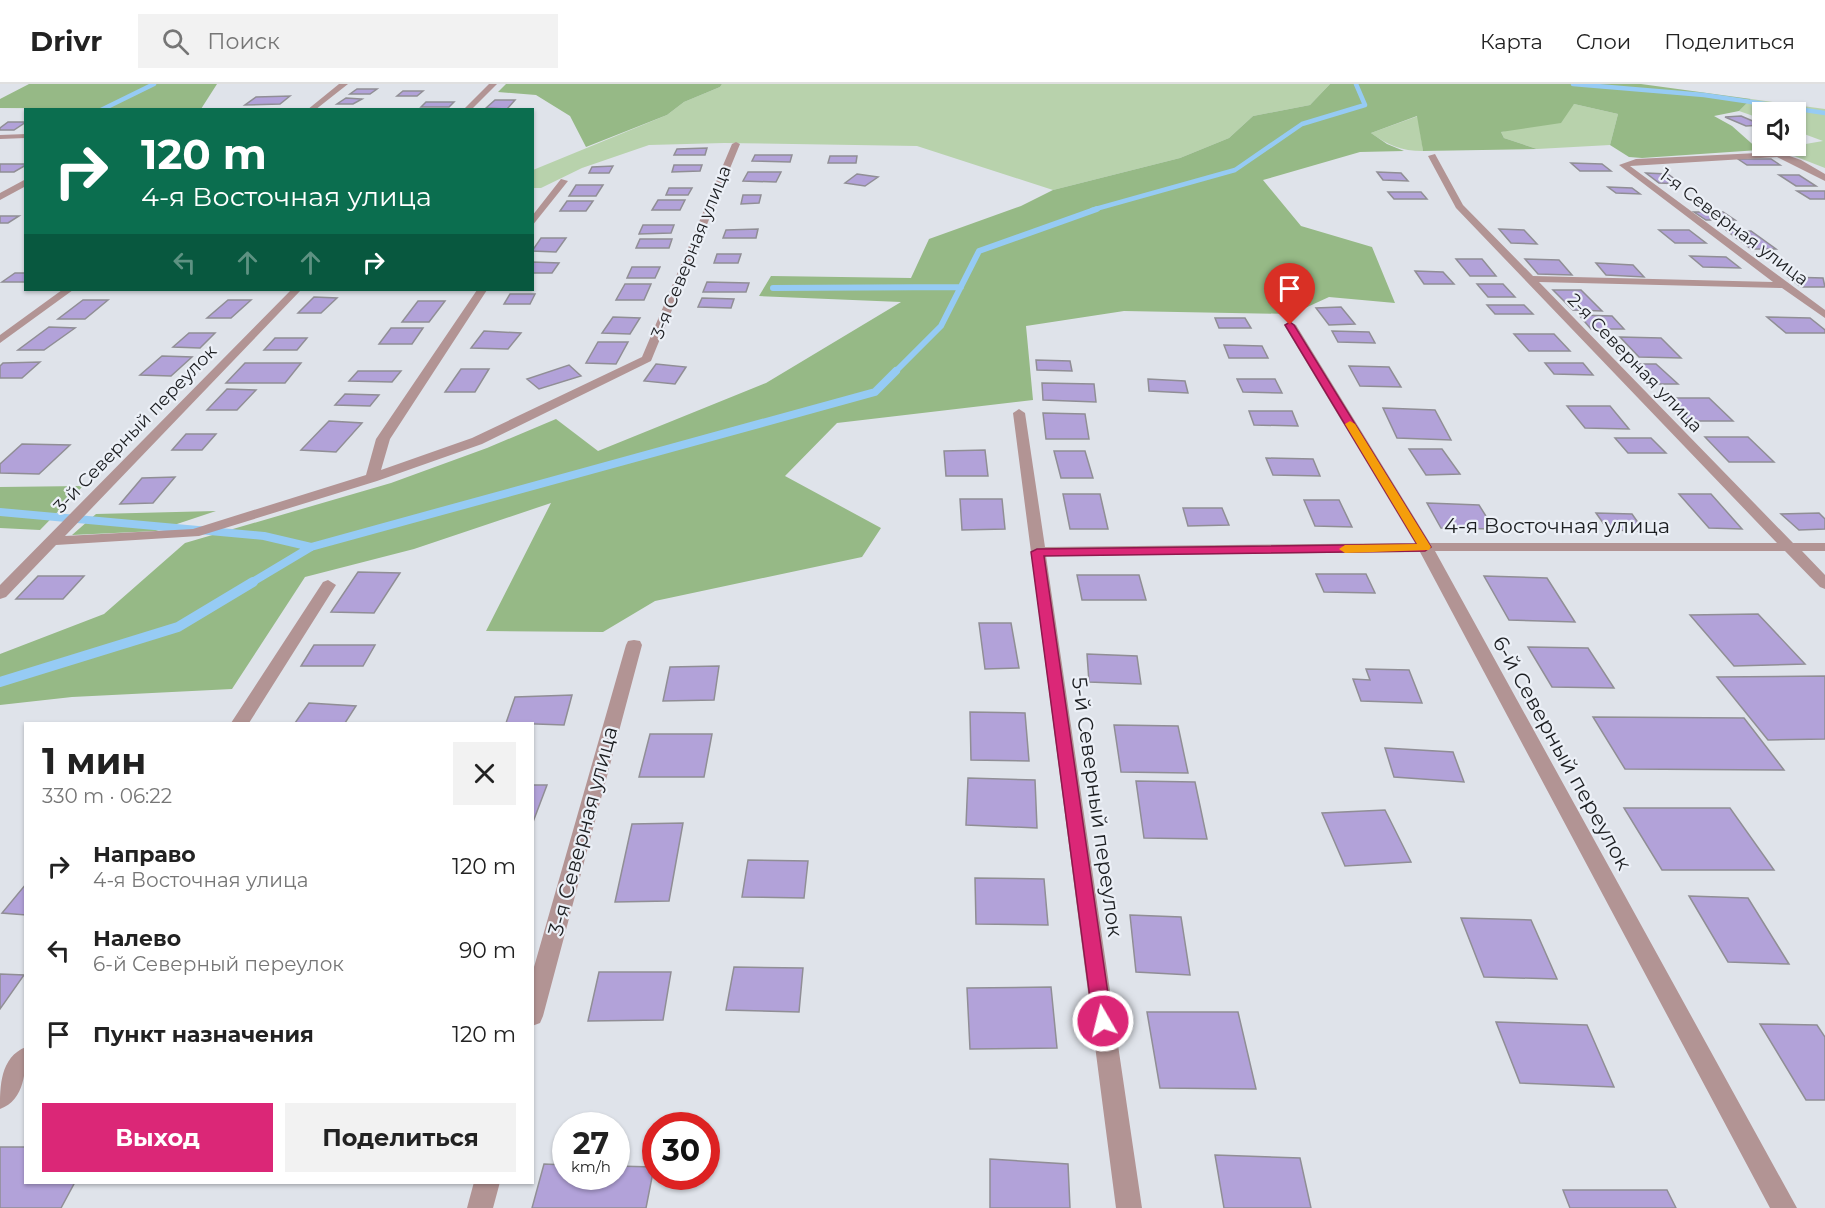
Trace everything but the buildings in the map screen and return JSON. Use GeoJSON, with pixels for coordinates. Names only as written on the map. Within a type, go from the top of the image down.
{"type":"FeatureCollection","features":[{"type":"Feature","properties":{"kind":"street"},"geometry":{"type":"LineString","coordinates":[[313,108],[344,84]]}},
{"type":"Feature","properties":{"kind":"street"},"geometry":{"type":"LineString","coordinates":[[468,108],[493,84]]}},
{"type":"Feature","properties":{"kind":"street"},"geometry":{"type":"LineString","coordinates":[[0,137],[24,136]]}},
{"type":"Feature","properties":{"kind":"street","name":"3-я Северная улица"},"geometry":{"type":"LineString","coordinates":[[372,478],[477,441],[647,360],[736,144]]}},
{"type":"Feature","properties":{"kind":"street","name":"1-я Северная улица"},"geometry":{"type":"LineString","coordinates":[[1825,178],[1798,162],[1778,154],[1636,162],[1623,165],[1825,315]]}},
{"type":"Feature","properties":{"kind":"street","name":"2-я Северная улица"},"geometry":{"type":"LineString","coordinates":[[1432,156],[1459,206],[1825,584]]}},
{"type":"Feature","properties":{"kind":"street"},"geometry":{"type":"LineString","coordinates":[[534,220],[564,181]]}},
{"type":"Feature","properties":{"kind":"street"},"geometry":{"type":"LineString","coordinates":[[0,197],[24,183]]}},
{"type":"Feature","properties":{"kind":"street"},"geometry":{"type":"LineString","coordinates":[[1528,279],[1783,285]]}},
{"type":"Feature","properties":{"kind":"street"},"geometry":{"type":"LineString","coordinates":[[0,340],[67,291]]}},
{"type":"Feature","properties":{"kind":"street","name":"3-й Северный переулок"},"geometry":{"type":"LineString","coordinates":[[0,594],[295,291]]}},
{"type":"Feature","properties":{"kind":"street"},"geometry":{"type":"LineString","coordinates":[[53,541],[194,533],[372,478],[383,439],[481,291]]}},
{"type":"Feature","properties":{"kind":"street","name":"6-й Северный переулок"},"geometry":{"type":"LineString","coordinates":[[1290,325],[1425,547],[1784,1208]]}},
{"type":"Feature","properties":{"kind":"street","name":"5-й Северный переулок"},"geometry":{"type":"LineString","coordinates":[[1019,413],[1129,1208]]}},
{"type":"Feature","properties":{"kind":"street","name":"4-я Восточная улица"},"geometry":{"type":"LineString","coordinates":[[1037,552],[1425,547],[1825,547]]}},
{"type":"Feature","properties":{"kind":"street"},"geometry":{"type":"LineString","coordinates":[[241,722],[328,585]]}},
{"type":"Feature","properties":{"kind":"street","name":"3-я Северная улица"},"geometry":{"type":"LineString","coordinates":[[534,1009],[634,645]]}},
{"type":"Feature","properties":{"kind":"street"},"geometry":{"type":"LineString","coordinates":[[0,1098],[24,1061]]}},
{"type":"Feature","properties":{"kind":"street"},"geometry":{"type":"LineString","coordinates":[[480,1208],[486,1184]]}},
{"type":"Feature","properties":{"kind":"green space"},"geometry":{"type":"Polygon","coordinates":[[[29,84],[217,84],[202,108],[0,108],[0,99],[29,84]]]}},
{"type":"Feature","properties":{"kind":"green space"},"geometry":{"type":"Polygon","coordinates":[[[506,84],[722,84],[720,87],[684,102],[667,115],[586,147],[570,116],[536,95],[498,92],[506,84]]]}},
{"type":"Feature","properties":{"kind":"green space"},"geometry":{"type":"Polygon","coordinates":[[[722,84],[1330,84],[1310,105],[1253,116],[1229,138],[1180,158],[1053,190],[917,146],[724,143],[649,145],[582,168],[541,188],[534,188],[534,170],[667,115],[684,102],[720,87],[722,84]]]}},
{"type":"Feature","properties":{"kind":"green space"},"geometry":{"type":"Polygon","coordinates":[[[1330,84],[1641,84],[1751,99],[1739,111],[1714,116],[1732,126],[1752,144],[1752,150],[1629,157],[1610,145],[1618,114],[1574,104],[1561,123],[1501,132],[1504,138],[1537,149],[1423,151],[1417,116],[1371,133],[1387,144],[1404,151],[1360,152],[1263,180],[1301,226],[1372,247],[1395,303],[1329,297],[1292,314],[1124,311],[1026,326],[1033,400],[837,423],[785,476],[881,528],[862,557],[655,601],[603,632],[486,631],[551,503],[414,549],[305,577],[232,689],[72,697],[0,705],[0,654],[104,614],[185,543],[391,483],[487,448],[556,419],[598,451],[766,383],[901,302],[759,296],[771,276],[911,278],[929,239],[1021,206],[1053,190],[1180,158],[1229,138],[1253,116],[1310,105],[1330,84]]]}},
{"type":"Feature","properties":{"kind":"green space"},"geometry":{"type":"Polygon","coordinates":[[[1751,99],[1773,102],[1752,102],[1752,116],[1739,111],[1751,99]]]}},
{"type":"Feature","properties":{"kind":"green space"},"geometry":{"type":"Polygon","coordinates":[[[1574,104],[1618,114],[1610,145],[1537,149],[1504,138],[1501,132],[1521,127],[1574,104]]]}},
{"type":"Feature","properties":{"kind":"green space"},"geometry":{"type":"Polygon","coordinates":[[[1806,106],[1825,109],[1825,168],[1794,156],[1806,156],[1806,144],[1823,141],[1806,135],[1806,106]]]}},
{"type":"Feature","properties":{"kind":"green space"},"geometry":{"type":"Polygon","coordinates":[[[1418,116],[1423,151],[1395,146],[1371,133],[1418,116]]]}},
{"type":"Feature","properties":{"kind":"green space"},"geometry":{"type":"Polygon","coordinates":[[[83,486],[40,530],[0,528],[0,487],[83,486]]]}},
{"type":"Feature","properties":{"kind":"green space"},"geometry":{"type":"Polygon","coordinates":[[[216,511],[156,531],[72,535],[96,514],[216,511]]]}},
{"type":"Feature","properties":{"kind":"waterway"},"geometry":{"type":"LineString","coordinates":[[105,108],[154,84]]}},
{"type":"Feature","properties":{"kind":"waterway"},"geometry":{"type":"LineString","coordinates":[[1092,210],[1235,170],[1302,124],[1365,105],[1356,84]]}},
{"type":"Feature","properties":{"kind":"waterway"},"geometry":{"type":"LineString","coordinates":[[1573,84],[1704,95],[1825,113]]}},
{"type":"Feature","properties":{"kind":"waterway"},"geometry":{"type":"LineString","coordinates":[[961,287],[979,251],[1097,209]]}},
{"type":"Feature","properties":{"kind":"waterway"},"geometry":{"type":"LineString","coordinates":[[311,547],[875,392],[941,326],[961,287]]}},
{"type":"Feature","properties":{"kind":"waterway"},"geometry":{"type":"LineString","coordinates":[[773,288],[961,287]]}},
{"type":"Feature","properties":{"kind":"waterway"},"geometry":{"type":"LineString","coordinates":[[0,512],[264,536],[311,547]]}},
{"type":"Feature","properties":{"kind":"waterway"},"geometry":{"type":"LineString","coordinates":[[251,583],[311,547]]}},
{"type":"Feature","properties":{"kind":"waterway"},"geometry":{"type":"LineString","coordinates":[[0,682],[178,627],[253,582]]}},
{"type":"Feature","properties":{"kind":"slow traffic"},"geometry":{"type":"LineString","coordinates":[[1345,549],[1425,547],[1350,424]]}},
{"type":"Feature","properties":{"kind":"route"},"geometry":{"type":"LineString","coordinates":[[1103,1021],[1037,552],[1425,547],[1290,325]]}}]}
